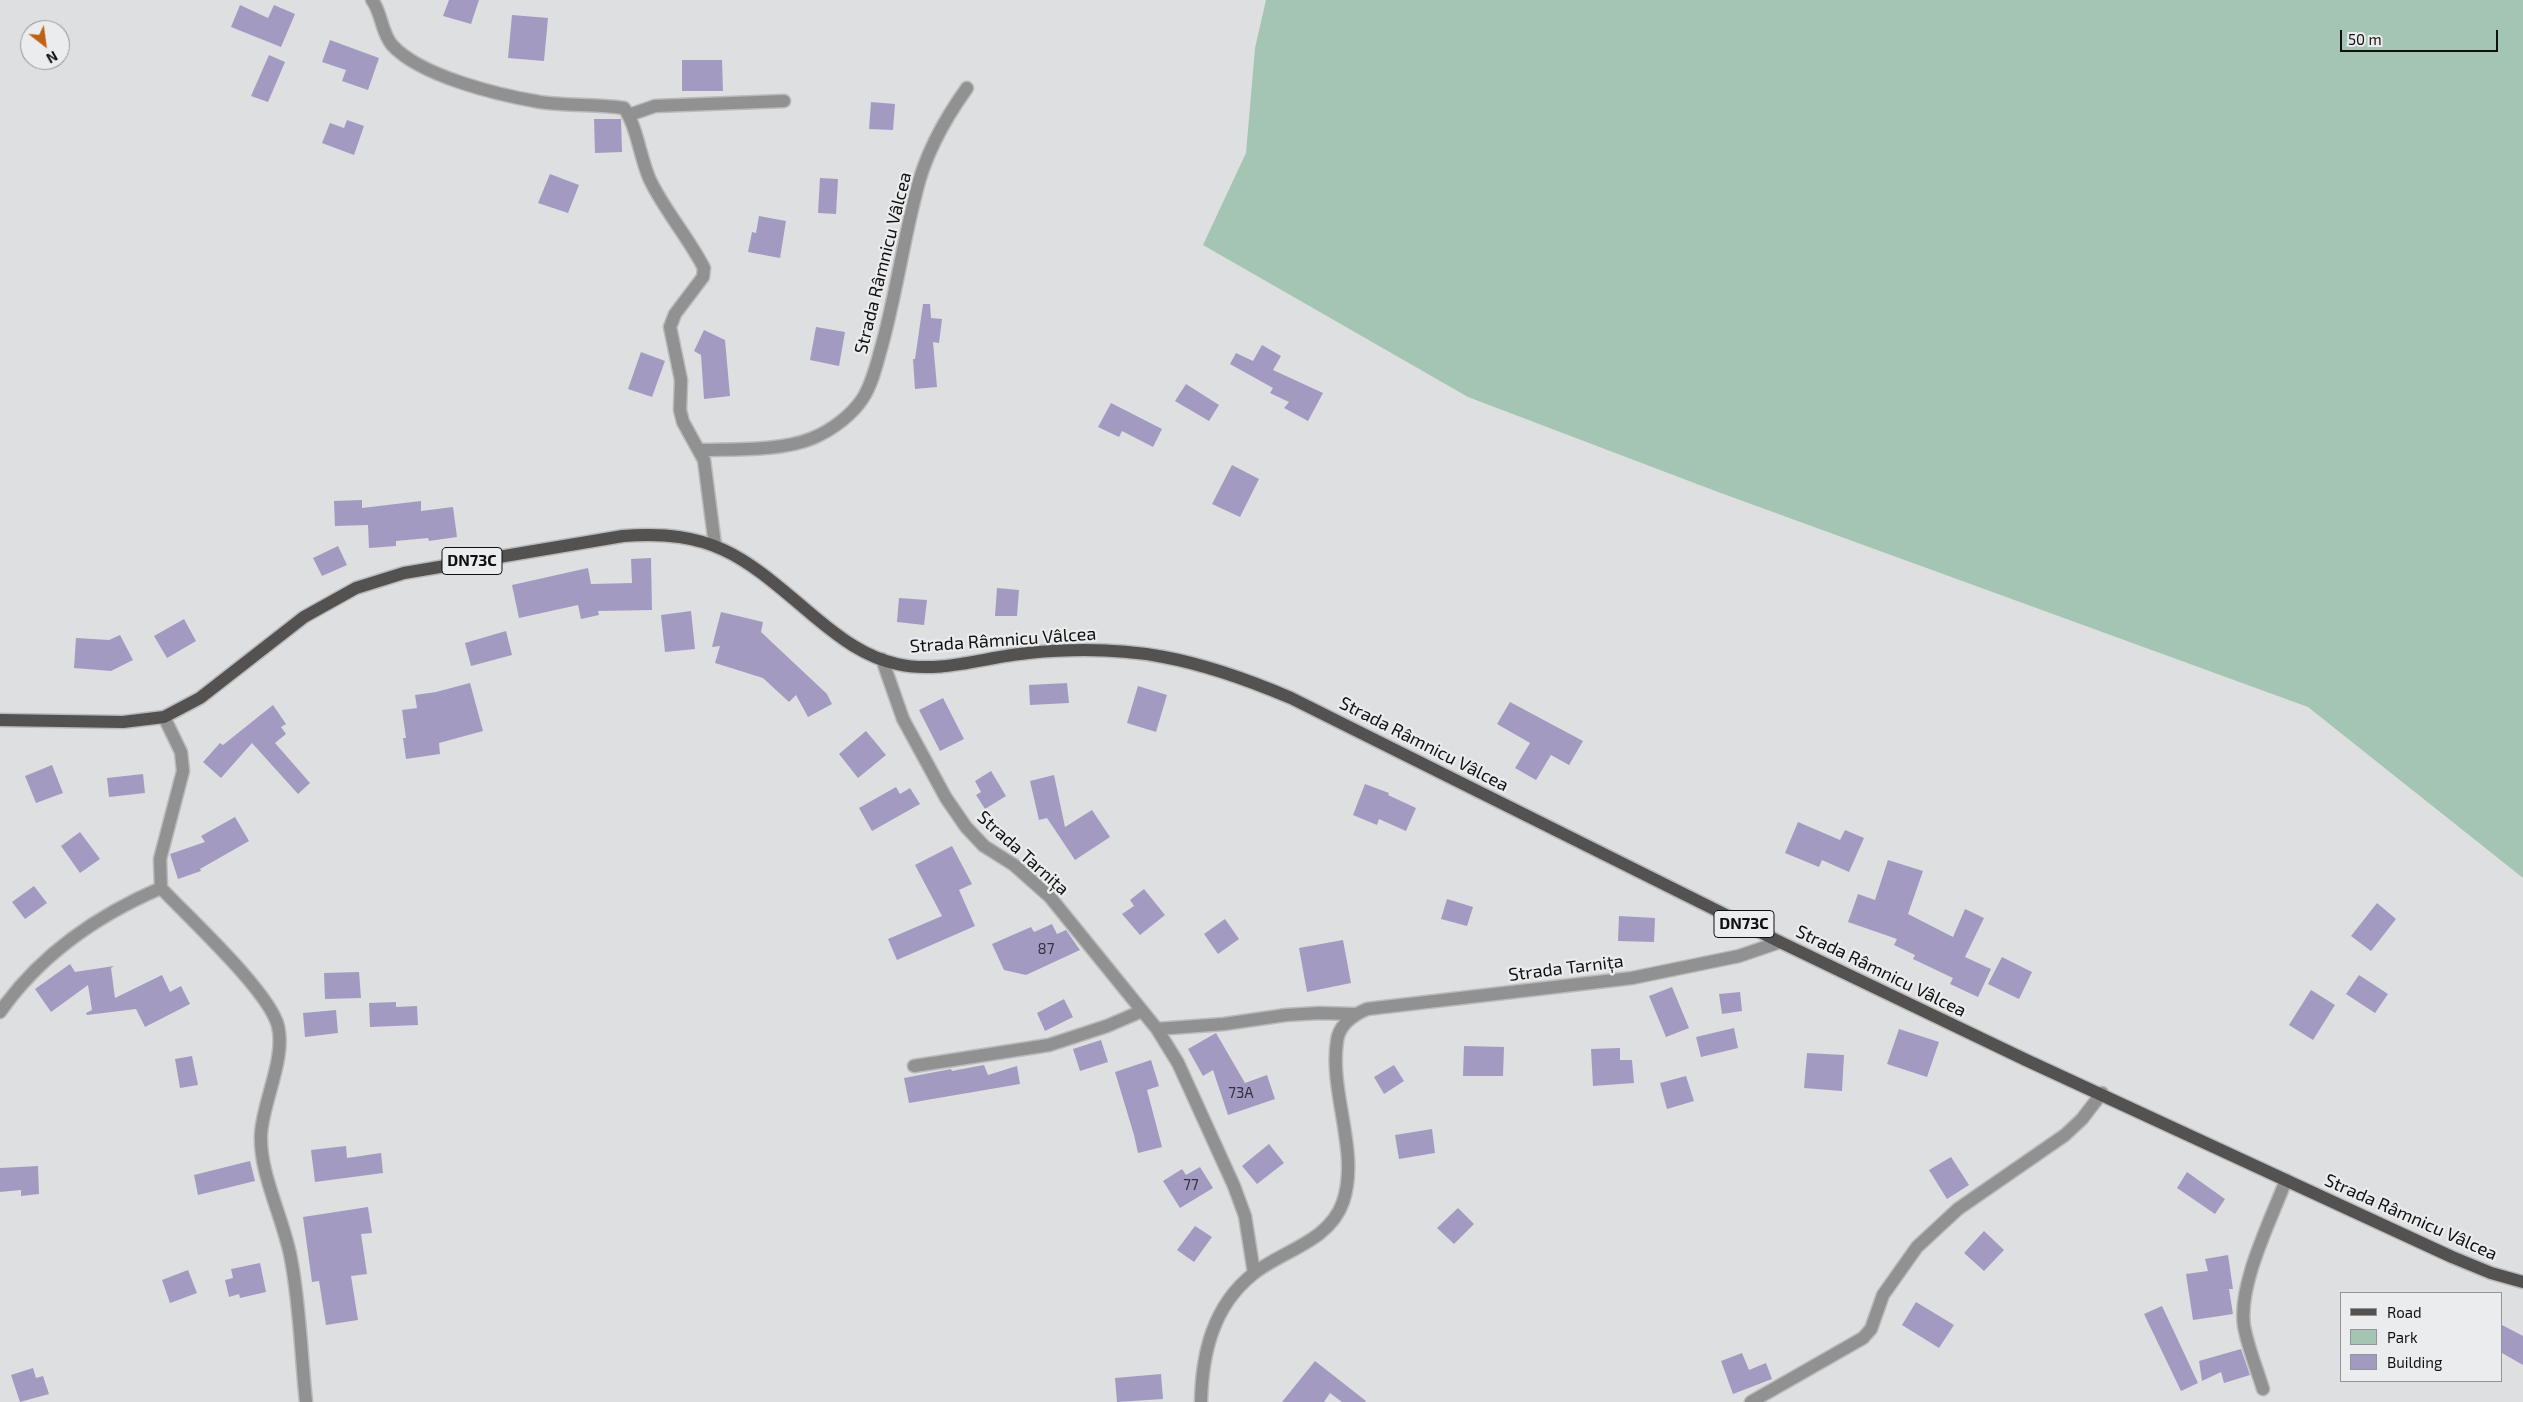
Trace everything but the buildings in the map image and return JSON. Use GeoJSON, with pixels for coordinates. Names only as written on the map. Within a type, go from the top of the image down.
{"type":"FeatureCollection","features":[{"type":"Feature","properties":{"kind":"main road","name":"Strada Râmnicu Vâlcea"},"geometry":{"type":"LineString","coordinates":[[0,720],[123,722],[164,716],[200,698],[304,616],[356,588],[404,573],[622,536],[672,536],[715,545],[736,554],[756,568],[848,644],[897,664],[928,667],[1044,652],[1109,649],[1166,656],[1214,667],[1291,698],[1780,942],[2026,1060],[2102,1093],[2452,1257],[2491,1273],[2523,1282]]}},
{"type":"Feature","properties":{"kind":"street"},"geometry":{"type":"LineString","coordinates":[[372,0],[377,7],[383,30],[392,44],[422,67],[440,75],[540,102],[624,108],[629,115],[640,154],[650,180],[704,268],[704,277],[675,314],[670,327],[681,380],[680,410],[683,422],[701,450],[704,460],[715,545]]}},
{"type":"Feature","properties":{"kind":"street","name":"Strada Râmnicu Vâlcea"},"geometry":{"type":"LineString","coordinates":[[701,450],[783,445],[813,438],[840,422],[863,399],[872,381],[890,316],[916,191],[933,142],[946,118],[967,88]]}},
{"type":"Feature","properties":{"kind":"street"},"geometry":{"type":"LineString","coordinates":[[629,115],[655,106],[784,101]]}},
{"type":"Feature","properties":{"kind":"street","name":"Strada Tarnița"},"geometry":{"type":"LineString","coordinates":[[882,659],[903,720],[946,798],[966,827],[984,846],[1014,865],[1050,897],[1157,1029],[1178,1063],[1234,1186],[1245,1216],[1254,1273]]}},
{"type":"Feature","properties":{"kind":"street"},"geometry":{"type":"LineString","coordinates":[[164,716],[181,752],[183,771],[160,859],[161,888],[266,1001],[278,1026],[279,1046],[262,1134],[263,1157],[291,1260],[306,1402]]}},
{"type":"Feature","properties":{"kind":"street"},"geometry":{"type":"LineString","coordinates":[[0,1012],[38,968],[62,946],[109,913],[161,888]]}},
{"type":"Feature","properties":{"kind":"street","name":"Strada Tarnița"},"geometry":{"type":"LineString","coordinates":[[1157,1029],[1224,1024],[1286,1015],[1354,1014],[1367,1009],[1632,978],[1740,956],[1780,942]]}},
{"type":"Feature","properties":{"kind":"street"},"geometry":{"type":"LineString","coordinates":[[914,1066],[1049,1045],[1107,1026],[1142,1011]]}},
{"type":"Feature","properties":{"kind":"street"},"geometry":{"type":"LineString","coordinates":[[1201,1402],[1204,1354],[1212,1330],[1222,1310],[1237,1289],[1254,1273],[1304,1244],[1330,1225],[1343,1202],[1349,1165],[1337,1070],[1337,1039],[1354,1014]]}},
{"type":"Feature","properties":{"kind":"street"},"geometry":{"type":"LineString","coordinates":[[1751,1402],[1864,1338],[1871,1329],[1883,1295],[1918,1247],[1958,1209],[2065,1135],[2082,1119],[2102,1093]]}},
{"type":"Feature","properties":{"kind":"street"},"geometry":{"type":"LineString","coordinates":[[2263,1389],[2248,1342],[2243,1308],[2246,1288],[2286,1180]]}},
{"type":"Feature","properties":{"kind":"green space"},"geometry":{"type":"Polygon","coordinates":[[[1266,0],[2523,0],[2523,878],[2308,707],[1718,492],[1468,397],[1203,245],[1246,153],[1255,48],[1266,0]]]}}]}
